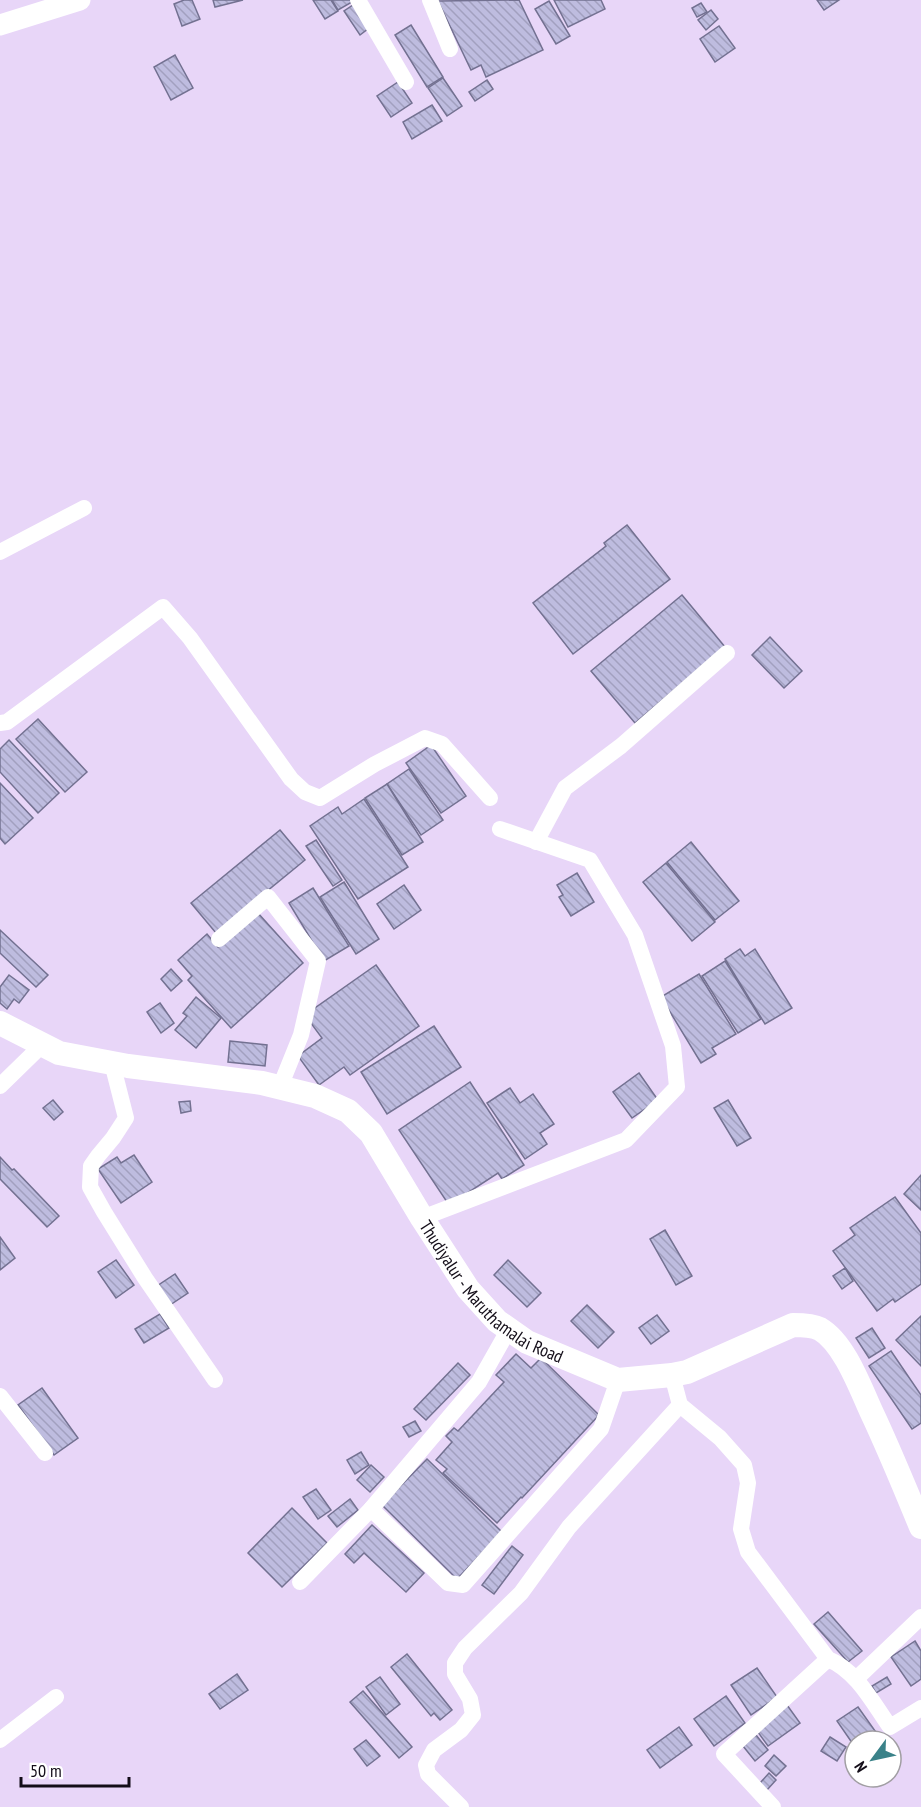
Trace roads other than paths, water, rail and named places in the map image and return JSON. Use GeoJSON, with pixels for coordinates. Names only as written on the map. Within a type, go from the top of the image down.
{"type":"FeatureCollection","features":[{"type":"Feature","properties":{"kind":"main road","name":"Thudiyalur - Maruthamalai Road"},"geometry":{"type":"LineString","coordinates":[[0,1023],[59,1053],[112,1063],[262,1083],[315,1096],[348,1111],[371,1133],[422,1218],[468,1288],[497,1321],[527,1342],[618,1380],[687,1372],[793,1325],[819,1328],[838,1347],[855,1375],[921,1527]]}},
{"type":"Feature","properties":{"kind":"street"},"geometry":{"type":"LineString","coordinates":[[0,25],[80,0]]}},
{"type":"Feature","properties":{"kind":"street"},"geometry":{"type":"LineString","coordinates":[[358,0],[406,82]]}},
{"type":"Feature","properties":{"kind":"street"},"geometry":{"type":"LineString","coordinates":[[430,0],[450,49]]}},
{"type":"Feature","properties":{"kind":"street"},"geometry":{"type":"LineString","coordinates":[[0,552],[84,508]]}},
{"type":"Feature","properties":{"kind":"street"},"geometry":{"type":"LineString","coordinates":[[0,723],[7,722],[163,607],[190,638],[291,779],[305,792],[320,798],[375,764],[425,738],[442,744],[490,798]]}},
{"type":"Feature","properties":{"kind":"street"},"geometry":{"type":"LineString","coordinates":[[536,842],[565,788],[621,746],[727,653]]}},
{"type":"Feature","properties":{"kind":"street"},"geometry":{"type":"LineString","coordinates":[[422,1218],[626,1140],[677,1087],[673,1046],[635,935],[590,860],[500,829]]}},
{"type":"Feature","properties":{"kind":"street"},"geometry":{"type":"LineString","coordinates":[[219,939],[268,897],[318,961],[300,1035],[280,1087]]}},
{"type":"Feature","properties":{"kind":"street"},"geometry":{"type":"LineString","coordinates":[[0,1086],[42,1045]]}},
{"type":"Feature","properties":{"kind":"street"},"geometry":{"type":"LineString","coordinates":[[112,1063],[126,1118],[91,1166],[90,1186],[145,1278],[215,1380]]}},
{"type":"Feature","properties":{"kind":"street"},"geometry":{"type":"LineString","coordinates":[[300,1582],[371,1509],[479,1382],[509,1329]]}},
{"type":"Feature","properties":{"kind":"street"},"geometry":{"type":"LineString","coordinates":[[672,1375],[680,1405],[720,1438],[744,1465],[748,1483],[741,1529],[748,1552],[828,1659],[838,1663],[856,1679],[890,1727],[921,1708]]}},
{"type":"Feature","properties":{"kind":"street"},"geometry":{"type":"LineString","coordinates":[[371,1509],[448,1583],[464,1585],[601,1429],[618,1380]]}},
{"type":"Feature","properties":{"kind":"street"},"geometry":{"type":"LineString","coordinates":[[0,1396],[45,1453]]}},
{"type":"Feature","properties":{"kind":"street"},"geometry":{"type":"LineString","coordinates":[[461,1807],[428,1774],[426,1765],[434,1750],[461,1730],[473,1715],[470,1699],[455,1674],[455,1663],[465,1647],[521,1593],[569,1527],[680,1405]]}},
{"type":"Feature","properties":{"kind":"street"},"geometry":{"type":"LineString","coordinates":[[856,1679],[921,1617]]}},
{"type":"Feature","properties":{"kind":"street"},"geometry":{"type":"LineString","coordinates":[[774,1807],[724,1754],[828,1659]]}},
{"type":"Feature","properties":{"kind":"street"},"geometry":{"type":"LineString","coordinates":[[0,1740],[56,1696]]}}]}
